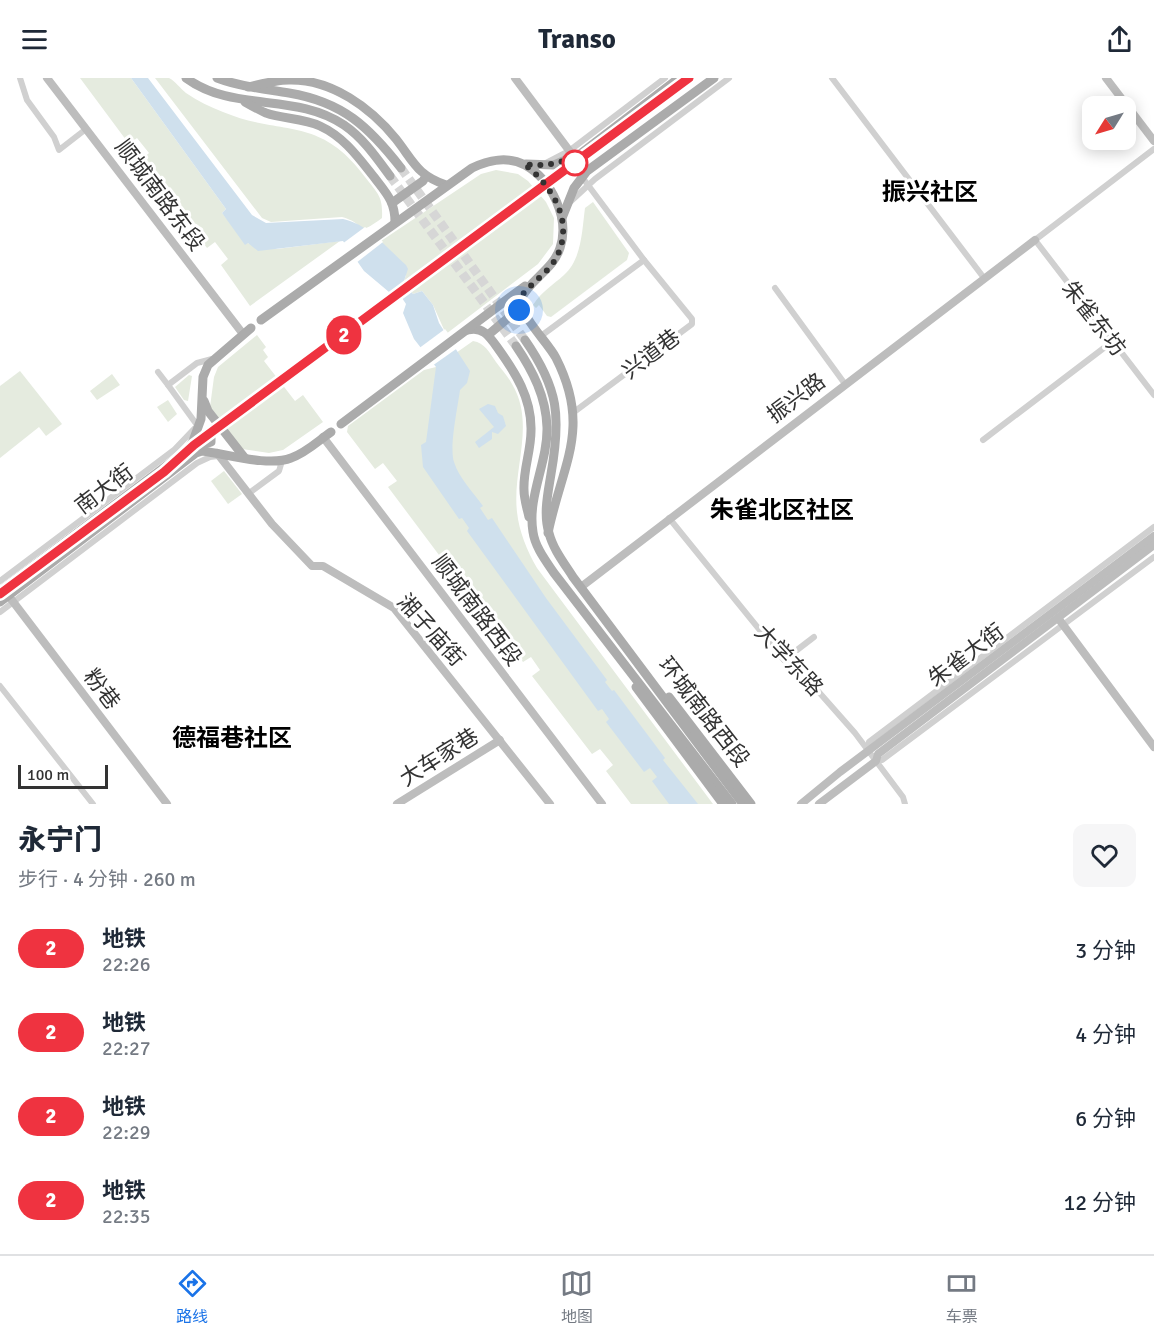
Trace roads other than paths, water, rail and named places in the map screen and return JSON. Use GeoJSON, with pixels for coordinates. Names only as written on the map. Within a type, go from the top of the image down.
{"type":"FeatureCollection","features":[{"type":"Feature","properties":{"kind":"main road"},"geometry":{"type":"LineString","coordinates":[[186,78],[212,93],[240,100],[293,105],[330,116],[354,132],[390,176]]}},
{"type":"Feature","properties":{"kind":"main road"},"geometry":{"type":"LineString","coordinates":[[217,78],[248,87],[307,97],[344,111],[368,129],[400,168]]}},
{"type":"Feature","properties":{"kind":"main road"},"geometry":{"type":"LineString","coordinates":[[261,321],[472,168],[498,159],[528,165],[554,165],[679,78]]}},
{"type":"Feature","properties":{"kind":"main road"},"geometry":{"type":"LineString","coordinates":[[548,533],[554,503],[570,455],[574,412],[568,385],[561,369],[523,310],[521,299],[523,294],[554,262],[564,229],[564,213],[574,188],[587,171],[714,78]]}},
{"type":"Feature","properties":{"kind":"main road"},"geometry":{"type":"LineString","coordinates":[[248,87],[278,79],[292,79],[327,87],[348,97],[373,115],[426,176],[446,185]]}},
{"type":"Feature","properties":{"kind":"main road"},"geometry":{"type":"LineString","coordinates":[[240,100],[267,114],[312,123],[331,132],[348,145],[392,202],[395,222]]}},
{"type":"Feature","properties":{"kind":"main road"},"geometry":{"type":"LineString","coordinates":[[528,165],[545,184],[564,213]]}},
{"type":"Feature","properties":{"kind":"main road"},"geometry":{"type":"LineString","coordinates":[[392,202],[423,181],[426,176]]}},
{"type":"Feature","properties":{"kind":"main road"},"geometry":{"type":"LineString","coordinates":[[341,424],[542,273]]}},
{"type":"Feature","properties":{"kind":"main road"},"geometry":{"type":"LineString","coordinates":[[488,335],[507,319],[523,310]]}},
{"type":"Feature","properties":{"kind":"main road"},"geometry":{"type":"LineString","coordinates":[[466,330],[475,328],[488,335],[510,365],[528,402],[531,430],[524,489],[533,532]]}},
{"type":"Feature","properties":{"kind":"main road"},"geometry":{"type":"LineString","coordinates":[[212,359],[247,331]]}},
{"type":"Feature","properties":{"kind":"main road","name":"环城南路西段"},"geometry":{"type":"LineString","coordinates":[[525,340],[542,365],[550,384],[557,416],[556,446],[546,505],[548,533],[559,556],[581,587],[743,804]]}},
{"type":"Feature","properties":{"kind":"main road","name":"环城南路西段"},"geometry":{"type":"LineString","coordinates":[[516,346],[530,368],[542,394],[547,427],[546,444],[533,510],[533,532],[538,547],[554,573],[732,804]]}},
{"type":"Feature","properties":{"kind":"main road","name":"南大街"},"geometry":{"type":"LineString","coordinates":[[188,454],[199,425],[205,371],[212,359]]}},
{"type":"Feature","properties":{"kind":"main road"},"geometry":{"type":"LineString","coordinates":[[202,399],[239,456]]}},
{"type":"Feature","properties":{"kind":"main road"},"geometry":{"type":"LineString","coordinates":[[282,460],[304,452],[327,434]]}},
{"type":"Feature","properties":{"kind":"main road","name":"南大街"},"geometry":{"type":"LineString","coordinates":[[0,602],[188,454],[202,451],[267,461],[282,460]]}},
{"type":"Feature","properties":{"kind":"main road","name":"环城南路西段"},"geometry":{"type":"LineString","coordinates":[[624,645],[678,707],[752,804]]}},
{"type":"Feature","properties":{"kind":"main road","name":"环城南路西段"},"geometry":{"type":"LineString","coordinates":[[624,663],[642,697],[723,804]]}},
{"type":"Feature","properties":{"kind":"street"},"geometry":{"type":"LineString","coordinates":[[20,78],[27,100],[54,137],[59,150],[87,129]]}},
{"type":"Feature","properties":{"kind":"street","name":"顺城南路东段"},"geometry":{"type":"LineString","coordinates":[[47,78],[247,331]]}},
{"type":"Feature","properties":{"kind":"street"},"geometry":{"type":"LineString","coordinates":[[316,78],[327,87]]}},
{"type":"Feature","properties":{"kind":"street"},"geometry":{"type":"LineString","coordinates":[[515,78],[572,154],[665,78]]}},
{"type":"Feature","properties":{"kind":"street"},"geometry":{"type":"LineString","coordinates":[[564,213],[588,185],[729,78]]}},
{"type":"Feature","properties":{"kind":"street"},"geometry":{"type":"LineString","coordinates":[[832,78],[984,278]]}},
{"type":"Feature","properties":{"kind":"street"},"geometry":{"type":"LineString","coordinates":[[1106,78],[1154,141]]}},
{"type":"Feature","properties":{"kind":"street"},"geometry":{"type":"LineString","coordinates":[[1035,240],[1154,149]]}},
{"type":"Feature","properties":{"kind":"street","name":"兴道巷"},"geometry":{"type":"LineString","coordinates":[[574,412],[692,324],[692,319],[644,260],[582,177]]}},
{"type":"Feature","properties":{"kind":"street","name":"振兴路"},"geometry":{"type":"LineString","coordinates":[[581,587],[1035,240]]}},
{"type":"Feature","properties":{"kind":"street","name":"朱雀东坊"},"geometry":{"type":"LineString","coordinates":[[1035,240],[1154,395]]}},
{"type":"Feature","properties":{"kind":"street"},"geometry":{"type":"LineString","coordinates":[[541,336],[644,260]]}},
{"type":"Feature","properties":{"kind":"street"},"geometry":{"type":"LineString","coordinates":[[775,288],[845,384]]}},
{"type":"Feature","properties":{"kind":"street"},"geometry":{"type":"LineString","coordinates":[[983,440],[1113,341]]}},
{"type":"Feature","properties":{"kind":"street"},"geometry":{"type":"LineString","coordinates":[[168,385],[197,363],[212,359]]}},
{"type":"Feature","properties":{"kind":"street"},"geometry":{"type":"LineString","coordinates":[[0,581],[174,450],[199,425],[158,372]]}},
{"type":"Feature","properties":{"kind":"street","name":"顺城南路西段"},"geometry":{"type":"LineString","coordinates":[[327,434],[602,804]]}},
{"type":"Feature","properties":{"kind":"street"},"geometry":{"type":"LineString","coordinates":[[0,612],[7,596],[197,463],[218,455]]}},
{"type":"Feature","properties":{"kind":"street","name":"湘子庙街"},"geometry":{"type":"LineString","coordinates":[[218,455],[272,524],[312,566],[323,566],[393,608],[550,804]]}},
{"type":"Feature","properties":{"kind":"street"},"geometry":{"type":"LineString","coordinates":[[248,494],[279,471],[282,460]]}},
{"type":"Feature","properties":{"kind":"street","name":"大学东路"},"geometry":{"type":"LineString","coordinates":[[669,518],[784,660],[810,682],[855,733],[903,797],[905,804]]}},
{"type":"Feature","properties":{"kind":"street"},"geometry":{"type":"LineString","coordinates":[[869,751],[869,742],[1154,527]]}},
{"type":"Feature","properties":{"kind":"street","name":"朱雀大街"},"geometry":{"type":"LineString","coordinates":[[801,804],[1154,536]]}},
{"type":"Feature","properties":{"kind":"street","name":"朱雀大街"},"geometry":{"type":"LineString","coordinates":[[819,804],[876,761],[878,754],[1060,622],[1154,545]]}},
{"type":"Feature","properties":{"kind":"street"},"geometry":{"type":"LineString","coordinates":[[1154,557],[1060,622],[1154,747]]}},
{"type":"Feature","properties":{"kind":"street","name":"粉巷"},"geometry":{"type":"LineString","coordinates":[[7,596],[167,804]]}},
{"type":"Feature","properties":{"kind":"street"},"geometry":{"type":"LineString","coordinates":[[784,660],[814,637]]}},
{"type":"Feature","properties":{"kind":"street"},"geometry":{"type":"LineString","coordinates":[[0,686],[93,804]]}},
{"type":"Feature","properties":{"kind":"street","name":"大车家巷"},"geometry":{"type":"LineString","coordinates":[[397,804],[500,740]]}},
{"type":"Feature","properties":{"kind":"water"},"geometry":{"type":"Polygon","coordinates":[[[131,78],[148,78],[252,215],[266,223],[343,219],[369,231],[406,265],[408,269],[404,281],[413,294],[422,291],[433,305],[439,323],[470,371],[467,383],[460,390],[453,437],[454,462],[459,474],[483,506],[480,508],[488,520],[492,518],[546,598],[607,680],[605,682],[612,691],[614,690],[665,758],[663,760],[698,804],[669,804],[652,781],[657,777],[650,768],[644,772],[606,722],[609,719],[602,709],[598,711],[467,531],[469,528],[462,518],[459,519],[423,467],[421,445],[426,442],[436,367],[414,339],[403,313],[406,304],[398,292],[389,292],[364,271],[343,241],[258,251],[248,243],[245,245],[222,213],[226,209],[131,78]]]}},
{"type":"Feature","properties":{"kind":"water"},"geometry":{"type":"Polygon","coordinates":[[[488,404],[495,406],[498,413],[503,416],[506,426],[498,434],[492,432],[492,439],[479,448],[475,442],[494,427],[479,409],[488,404]]]}},
{"type":"Feature","properties":{"kind":"tunnel"},"geometry":{"type":"LineString","coordinates":[[401,168],[525,340]]}},
{"type":"Feature","properties":{"kind":"tunnel"},"geometry":{"type":"LineString","coordinates":[[390,176],[516,346]]}},
{"type":"Feature","properties":{"kind":"metro line","name":"2"},"geometry":{"type":"LineString","coordinates":[[0,594],[164,472],[194,445],[424,277],[689,78]]}},
{"type":"Feature","properties":{"kind":"district","name":"振兴社区"},"geometry":{"type":"Point","coordinates":[930,192]}},
{"type":"Feature","properties":{"kind":"district","name":"朱雀北区社区"},"geometry":{"type":"Point","coordinates":[782,510]}},
{"type":"Feature","properties":{"kind":"district","name":"德福巷社区"},"geometry":{"type":"Point","coordinates":[232,738]}}]}
